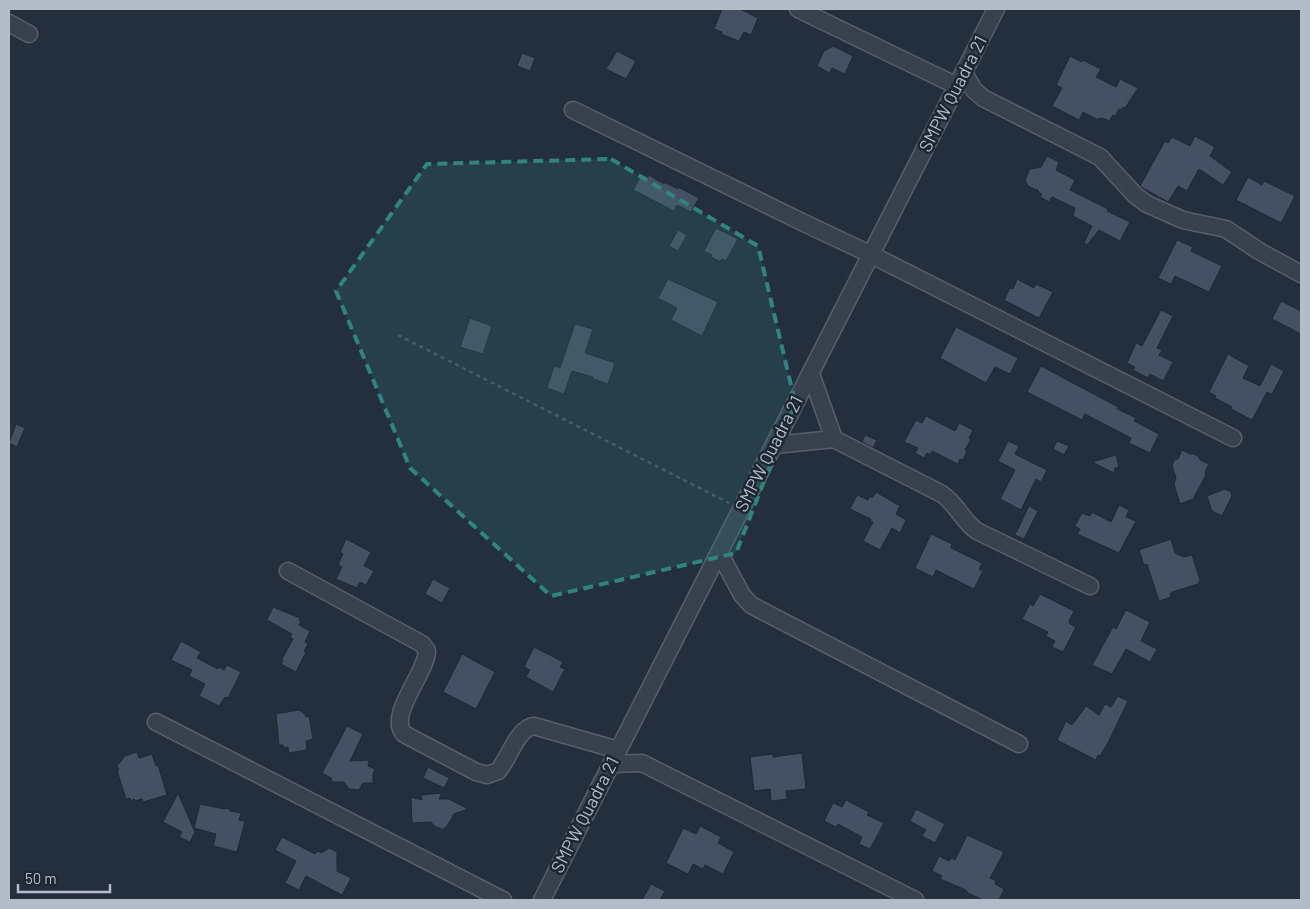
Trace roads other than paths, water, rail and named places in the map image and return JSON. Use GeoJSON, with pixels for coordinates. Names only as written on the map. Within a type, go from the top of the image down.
{"type":"FeatureCollection","features":[{"type":"Feature","properties":{"kind":"street"},"geometry":{"type":"LineString","coordinates":[[798,9],[961,80],[982,98],[1100,157],[1136,196],[1147,204],[1183,220],[1226,229],[1259,251],[1301,274]]}},
{"type":"Feature","properties":{"kind":"street","name":"SMPW Quadra 21"},"geometry":{"type":"LineString","coordinates":[[543,900],[996,9]]}},
{"type":"Feature","properties":{"kind":"street"},"geometry":{"type":"LineString","coordinates":[[9,24],[28,34]]}},
{"type":"Feature","properties":{"kind":"street"},"geometry":{"type":"LineString","coordinates":[[573,110],[872,255],[1233,438]]}},
{"type":"Feature","properties":{"kind":"street"},"geometry":{"type":"LineString","coordinates":[[811,374],[834,439]]}},
{"type":"Feature","properties":{"kind":"street"},"geometry":{"type":"LineString","coordinates":[[774,445],[834,439],[942,494],[951,501],[970,527],[1090,586]]}},
{"type":"Feature","properties":{"kind":"street"},"geometry":{"type":"LineString","coordinates":[[720,552],[742,595],[751,605],[1019,744]]}},
{"type":"Feature","properties":{"kind":"street"},"geometry":{"type":"LineString","coordinates":[[288,571],[422,644],[427,651],[424,664],[402,710],[399,726],[404,734],[476,772],[487,775],[493,774],[502,767],[521,733],[530,726],[618,750],[915,900]]}},
{"type":"Feature","properties":{"kind":"street"},"geometry":{"type":"LineString","coordinates":[[156,722],[503,900]]}},
{"type":"Feature","properties":{"kind":"street"},"geometry":{"type":"LineString","coordinates":[[618,750],[642,763]]}}]}
